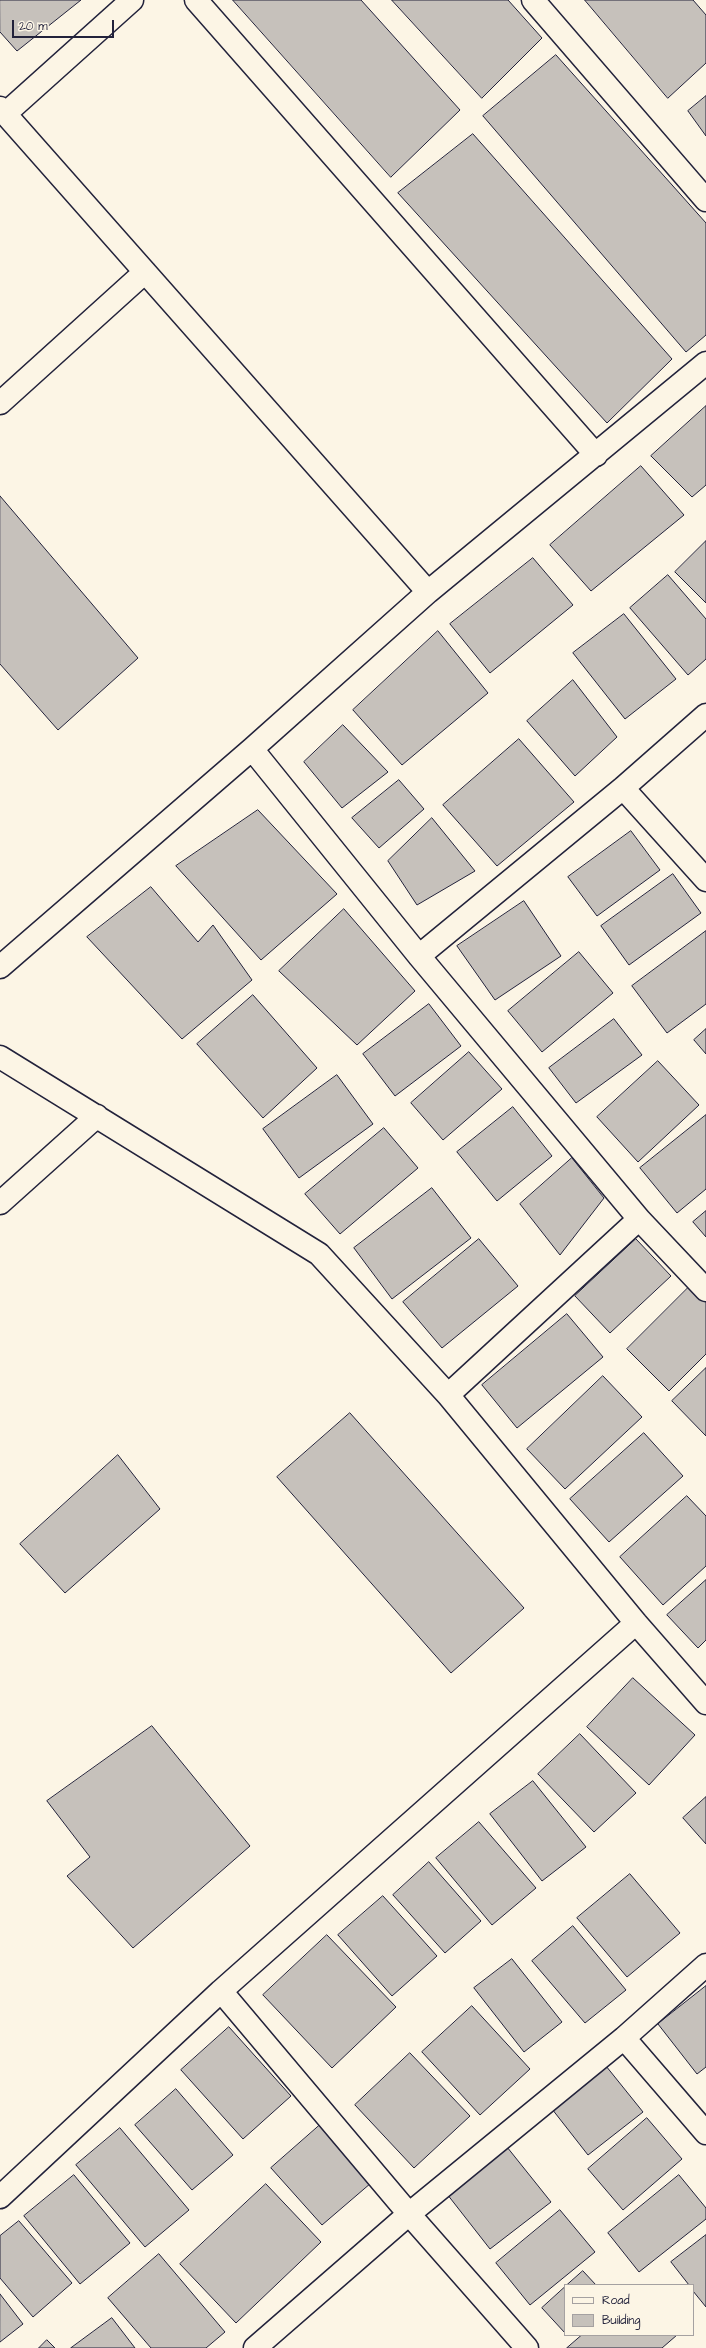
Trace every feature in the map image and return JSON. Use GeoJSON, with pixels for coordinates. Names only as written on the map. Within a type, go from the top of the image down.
{"type":"FeatureCollection","features":[{"type":"Feature","properties":{"kind":"street"},"geometry":{"type":"LineString","coordinates":[[132,0],[3,110],[428,592]]}},
{"type":"Feature","properties":{"kind":"street"},"geometry":{"type":"LineString","coordinates":[[196,0],[596,455]]}},
{"type":"Feature","properties":{"kind":"street"},"geometry":{"type":"LineString","coordinates":[[533,0],[706,200]]}},
{"type":"Feature","properties":{"kind":"street"},"geometry":{"type":"LineString","coordinates":[[0,403],[145,272]]}},
{"type":"Feature","properties":{"kind":"street"},"geometry":{"type":"LineString","coordinates":[[0,967],[252,749],[428,592],[706,363]]}},
{"type":"Feature","properties":{"kind":"street"},"geometry":{"type":"LineString","coordinates":[[419,956],[623,788],[706,715]]}},
{"type":"Feature","properties":{"kind":"street"},"geometry":{"type":"LineString","coordinates":[[252,749],[419,956],[640,1219],[706,1290]]}},
{"type":"Feature","properties":{"kind":"street"},"geometry":{"type":"LineString","coordinates":[[623,788],[706,880]]}},
{"type":"Feature","properties":{"kind":"street"},"geometry":{"type":"LineString","coordinates":[[0,1057],[319,1254],[448,1395],[636,1624],[706,1703]]}},
{"type":"Feature","properties":{"kind":"street"},"geometry":{"type":"LineString","coordinates":[[0,1203],[97,1116]]}},
{"type":"Feature","properties":{"kind":"street"},"geometry":{"type":"LineString","coordinates":[[448,1395],[640,1219]]}},
{"type":"Feature","properties":{"kind":"street"},"geometry":{"type":"LineString","coordinates":[[0,2197],[221,1991],[636,1624]]}},
{"type":"Feature","properties":{"kind":"street"},"geometry":{"type":"LineString","coordinates":[[255,2348],[409,2214],[624,2038],[706,1965]]}},
{"type":"Feature","properties":{"kind":"street"},"geometry":{"type":"LineString","coordinates":[[221,1991],[409,2214],[527,2348]]}},
{"type":"Feature","properties":{"kind":"street"},"geometry":{"type":"LineString","coordinates":[[624,2038],[706,2134]]}},
{"type":"Feature","properties":{"kind":"building"},"geometry":{"type":"Polygon","coordinates":[[[0,0],[81,0],[17,51],[0,32],[0,0]]]}},
{"type":"Feature","properties":{"kind":"building"},"geometry":{"type":"Polygon","coordinates":[[[233,0],[361,0],[460,110],[391,177],[233,0]]]}},
{"type":"Feature","properties":{"kind":"building"},"geometry":{"type":"Polygon","coordinates":[[[392,0],[508,0],[542,38],[482,98],[392,0]]]}},
{"type":"Feature","properties":{"kind":"building"},"geometry":{"type":"Polygon","coordinates":[[[585,0],[693,0],[706,15],[706,63],[668,98],[585,0]]]}},
{"type":"Feature","properties":{"kind":"building"},"geometry":{"type":"Polygon","coordinates":[[[556,55],[706,223],[706,335],[686,352],[483,116],[556,55]]]}},
{"type":"Feature","properties":{"kind":"building"},"geometry":{"type":"Polygon","coordinates":[[[706,96],[706,136],[688,111],[706,96]]]}},
{"type":"Feature","properties":{"kind":"building"},"geometry":{"type":"Polygon","coordinates":[[[473,134],[672,359],[607,423],[398,193],[473,134]]]}},
{"type":"Feature","properties":{"kind":"building"},"geometry":{"type":"Polygon","coordinates":[[[706,406],[706,485],[692,497],[651,456],[706,406]]]}},
{"type":"Feature","properties":{"kind":"building"},"geometry":{"type":"Polygon","coordinates":[[[641,466],[684,515],[591,591],[550,545],[641,466]]]}},
{"type":"Feature","properties":{"kind":"building"},"geometry":{"type":"Polygon","coordinates":[[[0,496],[138,658],[58,730],[0,664],[0,496]]]}},
{"type":"Feature","properties":{"kind":"building"},"geometry":{"type":"Polygon","coordinates":[[[706,541],[706,603],[675,572],[706,541]]]}},
{"type":"Feature","properties":{"kind":"building"},"geometry":{"type":"Polygon","coordinates":[[[533,558],[573,605],[490,673],[450,624],[533,558]]]}},
{"type":"Feature","properties":{"kind":"building"},"geometry":{"type":"Polygon","coordinates":[[[668,575],[706,619],[706,659],[688,675],[630,608],[668,575]]]}},
{"type":"Feature","properties":{"kind":"building"},"geometry":{"type":"Polygon","coordinates":[[[624,614],[676,679],[625,719],[573,653],[624,614]]]}},
{"type":"Feature","properties":{"kind":"building"},"geometry":{"type":"Polygon","coordinates":[[[438,631],[488,693],[402,765],[353,710],[438,631]]]}},
{"type":"Feature","properties":{"kind":"building"},"geometry":{"type":"Polygon","coordinates":[[[573,680],[617,737],[575,776],[527,721],[573,680]]]}},
{"type":"Feature","properties":{"kind":"building"},"geometry":{"type":"Polygon","coordinates":[[[343,725],[388,772],[342,808],[304,762],[343,725]]]}},
{"type":"Feature","properties":{"kind":"building"},"geometry":{"type":"Polygon","coordinates":[[[519,739],[574,802],[497,866],[443,805],[519,739]]]}},
{"type":"Feature","properties":{"kind":"building"},"geometry":{"type":"Polygon","coordinates":[[[399,780],[424,809],[379,848],[352,818],[399,780]]]}},
{"type":"Feature","properties":{"kind":"building"},"geometry":{"type":"Polygon","coordinates":[[[258,810],[337,894],[261,960],[176,866],[258,810]]]}},
{"type":"Feature","properties":{"kind":"building"},"geometry":{"type":"Polygon","coordinates":[[[432,818],[475,871],[417,905],[388,861],[432,818]]]}},
{"type":"Feature","properties":{"kind":"building"},"geometry":{"type":"Polygon","coordinates":[[[631,831],[660,870],[597,916],[568,877],[631,831]]]}},
{"type":"Feature","properties":{"kind":"building"},"geometry":{"type":"Polygon","coordinates":[[[673,874],[701,913],[629,965],[601,926],[673,874]]]}},
{"type":"Feature","properties":{"kind":"building"},"geometry":{"type":"Polygon","coordinates":[[[151,887],[198,942],[213,925],[252,980],[182,1039],[87,937],[151,887]]]}},
{"type":"Feature","properties":{"kind":"building"},"geometry":{"type":"Polygon","coordinates":[[[524,901],[561,956],[495,1000],[457,946],[524,901]]]}},
{"type":"Feature","properties":{"kind":"building"},"geometry":{"type":"Polygon","coordinates":[[[344,909],[415,991],[357,1045],[279,971],[344,909]]]}},
{"type":"Feature","properties":{"kind":"building"},"geometry":{"type":"Polygon","coordinates":[[[706,931],[706,1004],[667,1033],[632,986],[706,931]]]}},
{"type":"Feature","properties":{"kind":"building"},"geometry":{"type":"Polygon","coordinates":[[[579,952],[613,993],[542,1052],[508,1011],[579,952]]]}},
{"type":"Feature","properties":{"kind":"building"},"geometry":{"type":"Polygon","coordinates":[[[253,995],[317,1068],[263,1118],[197,1044],[253,995]]]}},
{"type":"Feature","properties":{"kind":"building"},"geometry":{"type":"Polygon","coordinates":[[[429,1004],[461,1046],[395,1096],[363,1054],[429,1004]]]}},
{"type":"Feature","properties":{"kind":"building"},"geometry":{"type":"Polygon","coordinates":[[[614,1019],[642,1055],[576,1103],[549,1068],[614,1019]]]}},
{"type":"Feature","properties":{"kind":"building"},"geometry":{"type":"Polygon","coordinates":[[[706,1029],[706,1054],[694,1040],[706,1029]]]}},
{"type":"Feature","properties":{"kind":"building"},"geometry":{"type":"Polygon","coordinates":[[[469,1052],[502,1089],[443,1140],[411,1103],[469,1052]]]}},
{"type":"Feature","properties":{"kind":"building"},"geometry":{"type":"Polygon","coordinates":[[[658,1061],[699,1105],[638,1162],[597,1117],[658,1061]]]}},
{"type":"Feature","properties":{"kind":"building"},"geometry":{"type":"Polygon","coordinates":[[[337,1075],[373,1124],[299,1178],[263,1129],[337,1075]]]}},
{"type":"Feature","properties":{"kind":"building"},"geometry":{"type":"Polygon","coordinates":[[[513,1107],[552,1156],[497,1201],[457,1152],[513,1107]]]}},
{"type":"Feature","properties":{"kind":"building"},"geometry":{"type":"Polygon","coordinates":[[[706,1115],[706,1189],[677,1213],[640,1168],[706,1115]]]}},
{"type":"Feature","properties":{"kind":"building"},"geometry":{"type":"Polygon","coordinates":[[[384,1128],[418,1168],[340,1234],[305,1194],[384,1128]]]}},
{"type":"Feature","properties":{"kind":"building"},"geometry":{"type":"Polygon","coordinates":[[[572,1158],[604,1198],[560,1255],[520,1204],[572,1158]]]}},
{"type":"Feature","properties":{"kind":"building"},"geometry":{"type":"Polygon","coordinates":[[[432,1188],[471,1238],[392,1299],[354,1248],[432,1188]]]}},
{"type":"Feature","properties":{"kind":"building"},"geometry":{"type":"Polygon","coordinates":[[[706,1211],[706,1237],[693,1222],[706,1211]]]}},
{"type":"Feature","properties":{"kind":"building"},"geometry":{"type":"Polygon","coordinates":[[[479,1239],[518,1286],[442,1348],[403,1302],[479,1239]]]}},
{"type":"Feature","properties":{"kind":"building"},"geometry":{"type":"Polygon","coordinates":[[[636,1239],[671,1276],[610,1333],[575,1296],[636,1239]]]}},
{"type":"Feature","properties":{"kind":"building"},"geometry":{"type":"Polygon","coordinates":[[[690,1286],[706,1302],[706,1354],[669,1391],[627,1349],[690,1286]]]}},
{"type":"Feature","properties":{"kind":"building"},"geometry":{"type":"Polygon","coordinates":[[[567,1314],[603,1357],[517,1428],[482,1385],[567,1314]]]}},
{"type":"Feature","properties":{"kind":"building"},"geometry":{"type":"Polygon","coordinates":[[[706,1368],[706,1436],[672,1401],[706,1368]]]}},
{"type":"Feature","properties":{"kind":"building"},"geometry":{"type":"Polygon","coordinates":[[[603,1376],[642,1417],[565,1489],[527,1449],[603,1376]]]}},
{"type":"Feature","properties":{"kind":"building"},"geometry":{"type":"Polygon","coordinates":[[[350,1413],[524,1608],[451,1673],[277,1477],[350,1413]]]}},
{"type":"Feature","properties":{"kind":"building"},"geometry":{"type":"Polygon","coordinates":[[[644,1433],[683,1476],[609,1542],[570,1499],[644,1433]]]}},
{"type":"Feature","properties":{"kind":"building"},"geometry":{"type":"Polygon","coordinates":[[[118,1455],[160,1509],[65,1593],[20,1544],[118,1455]]]}},
{"type":"Feature","properties":{"kind":"building"},"geometry":{"type":"Polygon","coordinates":[[[687,1496],[706,1516],[706,1566],[663,1605],[620,1557],[687,1496]]]}},
{"type":"Feature","properties":{"kind":"building"},"geometry":{"type":"Polygon","coordinates":[[[706,1580],[706,1640],[698,1648],[667,1615],[706,1580]]]}},
{"type":"Feature","properties":{"kind":"building"},"geometry":{"type":"Polygon","coordinates":[[[633,1678],[695,1735],[649,1785],[587,1727],[633,1678]]]}},
{"type":"Feature","properties":{"kind":"building"},"geometry":{"type":"Polygon","coordinates":[[[152,1726],[250,1846],[133,1948],[67,1876],[90,1857],[47,1801],[152,1726]]]}},
{"type":"Feature","properties":{"kind":"building"},"geometry":{"type":"Polygon","coordinates":[[[580,1734],[636,1793],[594,1832],[538,1774],[580,1734]]]}},
{"type":"Feature","properties":{"kind":"building"},"geometry":{"type":"Polygon","coordinates":[[[533,1781],[586,1847],[542,1881],[490,1814],[533,1781]]]}},
{"type":"Feature","properties":{"kind":"building"},"geometry":{"type":"Polygon","coordinates":[[[706,1797],[706,1844],[683,1818],[706,1797]]]}},
{"type":"Feature","properties":{"kind":"building"},"geometry":{"type":"Polygon","coordinates":[[[479,1822],[536,1888],[492,1925],[436,1858],[479,1822]]]}},
{"type":"Feature","properties":{"kind":"building"},"geometry":{"type":"Polygon","coordinates":[[[429,1862],[481,1921],[445,1953],[393,1895],[429,1862]]]}},
{"type":"Feature","properties":{"kind":"building"},"geometry":{"type":"Polygon","coordinates":[[[630,1874],[680,1933],[627,1977],[577,1918],[630,1874]]]}},
{"type":"Feature","properties":{"kind":"building"},"geometry":{"type":"Polygon","coordinates":[[[383,1896],[437,1956],[392,1996],[338,1935],[383,1896]]]}},
{"type":"Feature","properties":{"kind":"building"},"geometry":{"type":"Polygon","coordinates":[[[573,1926],[626,1990],[585,2023],[532,1961],[573,1926]]]}},
{"type":"Feature","properties":{"kind":"building"},"geometry":{"type":"Polygon","coordinates":[[[327,1935],[396,2007],[332,2068],[263,1995],[327,1935]]]}},
{"type":"Feature","properties":{"kind":"building"},"geometry":{"type":"Polygon","coordinates":[[[512,1959],[562,2022],[524,2052],[474,1988],[512,1959]]]}},
{"type":"Feature","properties":{"kind":"building"},"geometry":{"type":"Polygon","coordinates":[[[706,1986],[706,2067],[697,2074],[658,2024],[706,1986]]]}},
{"type":"Feature","properties":{"kind":"building"},"geometry":{"type":"Polygon","coordinates":[[[472,2006],[530,2069],[480,2115],[422,2052],[472,2006]]]}},
{"type":"Feature","properties":{"kind":"building"},"geometry":{"type":"Polygon","coordinates":[[[229,2027],[291,2096],[243,2139],[181,2070],[229,2027]]]}},
{"type":"Feature","properties":{"kind":"building"},"geometry":{"type":"Polygon","coordinates":[[[410,2053],[470,2116],[414,2168],[355,2105],[410,2053]]]}},
{"type":"Feature","properties":{"kind":"building"},"geometry":{"type":"Polygon","coordinates":[[[606,2066],[643,2112],[588,2155],[552,2109],[606,2066]]]}},
{"type":"Feature","properties":{"kind":"building"},"geometry":{"type":"Polygon","coordinates":[[[176,2089],[233,2155],[192,2190],[135,2125],[176,2089]]]}},
{"type":"Feature","properties":{"kind":"building"},"geometry":{"type":"Polygon","coordinates":[[[647,2118],[682,2159],[623,2210],[588,2169],[647,2118]]]}},
{"type":"Feature","properties":{"kind":"building"},"geometry":{"type":"Polygon","coordinates":[[[320,2125],[371,2183],[322,2225],[271,2168],[320,2125]]]}},
{"type":"Feature","properties":{"kind":"building"},"geometry":{"type":"Polygon","coordinates":[[[120,2128],[189,2210],[145,2247],[76,2165],[120,2128]]]}},
{"type":"Feature","properties":{"kind":"building"},"geometry":{"type":"Polygon","coordinates":[[[507,2147],[551,2202],[490,2249],[447,2194],[507,2147]]]}},
{"type":"Feature","properties":{"kind":"building"},"geometry":{"type":"Polygon","coordinates":[[[74,2175],[130,2243],[80,2284],[24,2216],[74,2175]]]}},
{"type":"Feature","properties":{"kind":"building"},"geometry":{"type":"Polygon","coordinates":[[[679,2175],[706,2208],[706,2219],[639,2272],[608,2233],[679,2175]]]}},
{"type":"Feature","properties":{"kind":"building"},"geometry":{"type":"Polygon","coordinates":[[[266,2184],[321,2242],[236,2323],[180,2264],[266,2184]]]}},
{"type":"Feature","properties":{"kind":"building"},"geometry":{"type":"Polygon","coordinates":[[[560,2210],[595,2252],[530,2305],[496,2263],[560,2210]]]}},
{"type":"Feature","properties":{"kind":"building"},"geometry":{"type":"Polygon","coordinates":[[[19,2221],[72,2283],[33,2317],[0,2278],[0,2236],[19,2221]]]}},
{"type":"Feature","properties":{"kind":"building"},"geometry":{"type":"Polygon","coordinates":[[[706,2235],[706,2307],[694,2292],[694,2284],[688,2284],[671,2262],[706,2235]]]}},
{"type":"Feature","properties":{"kind":"building"},"geometry":{"type":"Polygon","coordinates":[[[159,2254],[225,2332],[206,2348],[151,2348],[108,2298],[159,2254]]]}},
{"type":"Feature","properties":{"kind":"building"},"geometry":{"type":"Polygon","coordinates":[[[583,2271],[595,2284],[568,2284],[583,2271]]]}},
{"type":"Feature","properties":{"kind":"building"},"geometry":{"type":"Polygon","coordinates":[[[564,2288],[564,2332],[542,2308],[564,2288]]]}},
{"type":"Feature","properties":{"kind":"building"},"geometry":{"type":"Polygon","coordinates":[[[0,2294],[23,2324],[0,2342],[0,2294]]]}},
{"type":"Feature","properties":{"kind":"building"},"geometry":{"type":"Polygon","coordinates":[[[112,2318],[135,2348],[71,2348],[112,2318]]]}},
{"type":"Feature","properties":{"kind":"building"},"geometry":{"type":"Polygon","coordinates":[[[581,2336],[676,2336],[662,2348],[567,2348],[581,2336]]]}},
{"type":"Feature","properties":{"kind":"building"},"geometry":{"type":"Polygon","coordinates":[[[47,2340],[55,2348],[39,2348],[47,2340]]]}}]}
